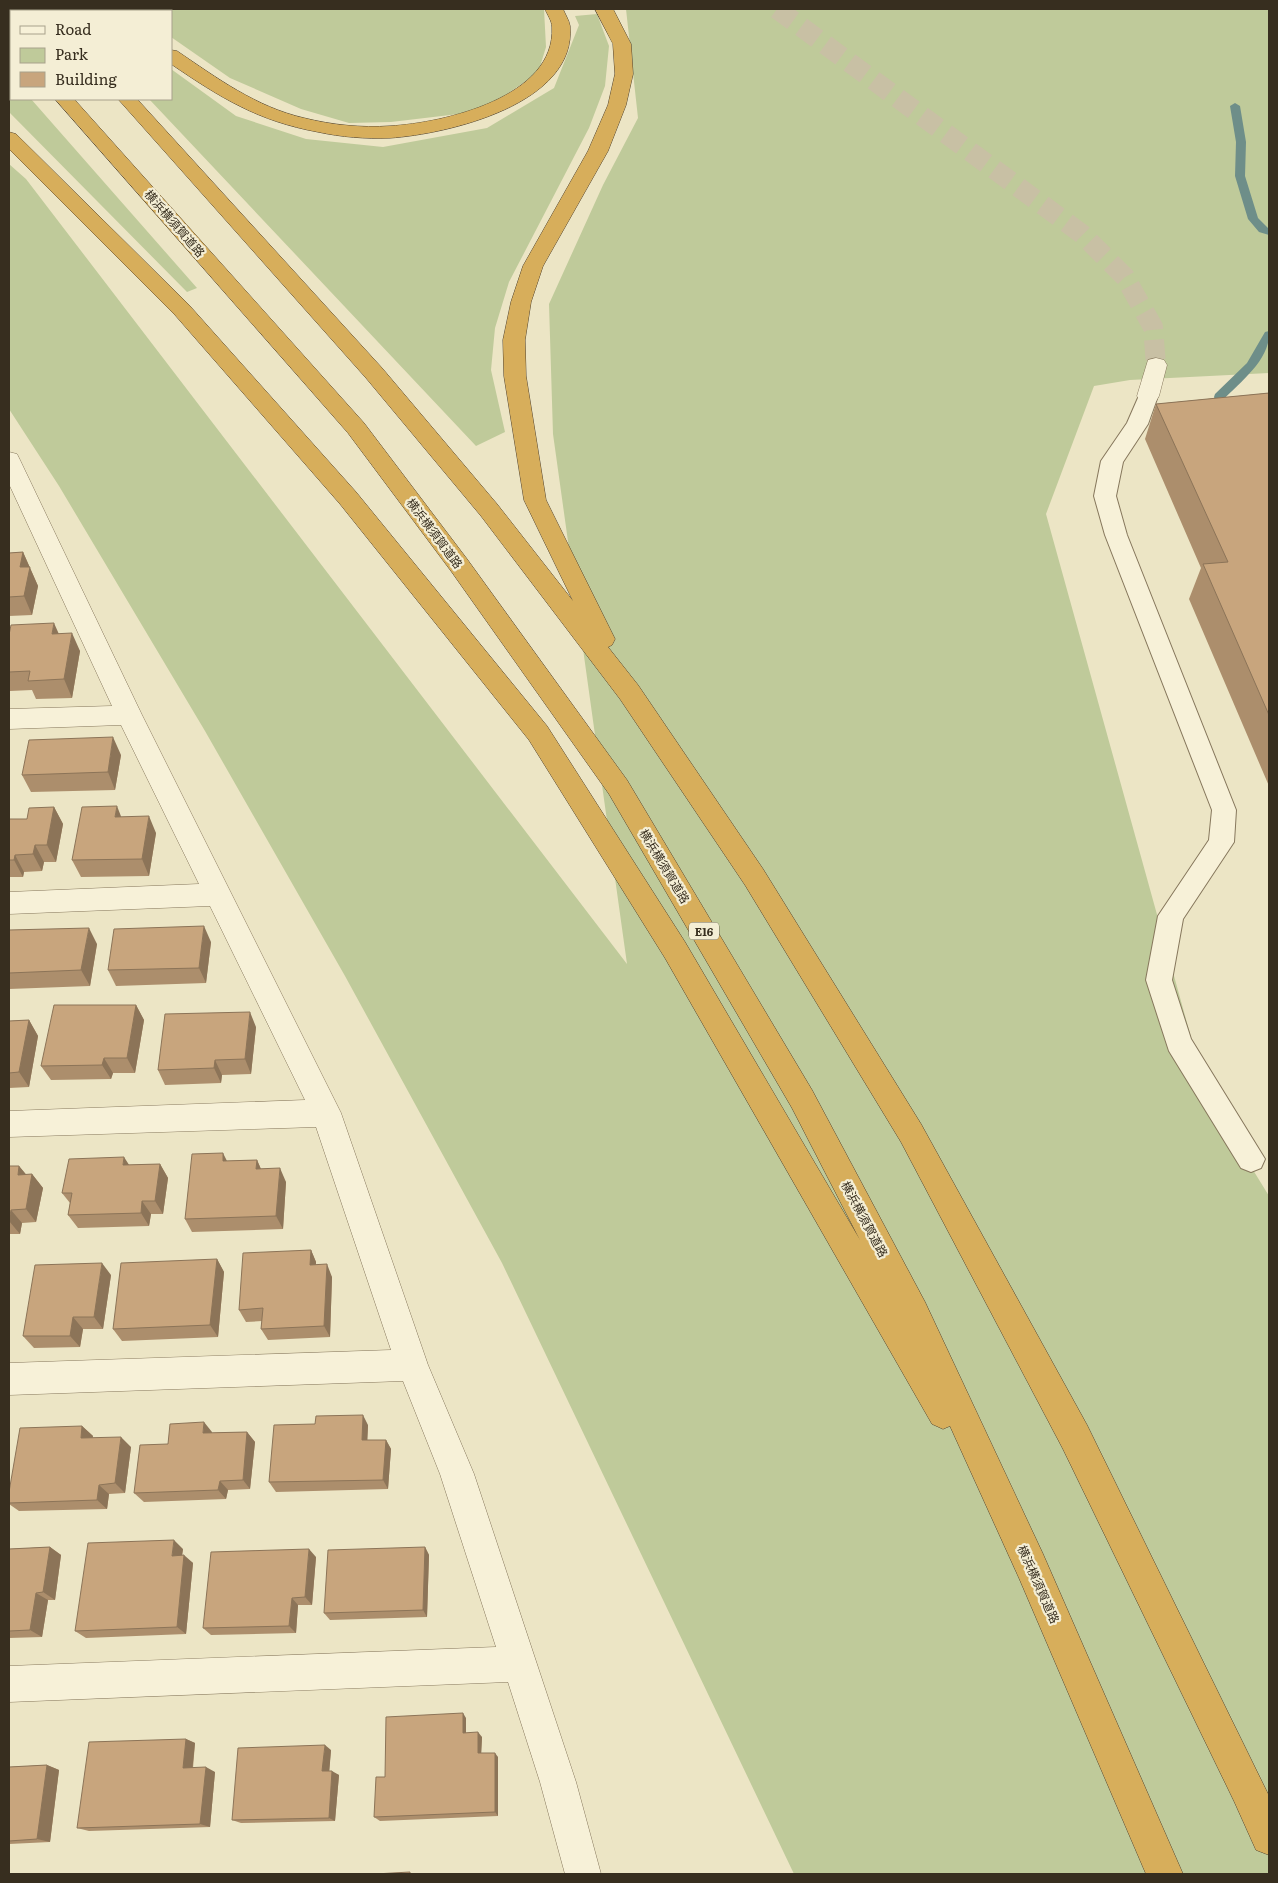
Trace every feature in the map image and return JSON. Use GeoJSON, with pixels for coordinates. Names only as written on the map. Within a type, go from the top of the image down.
{"type":"FeatureCollection","features":[{"type":"Feature","properties":{"kind":"highway"},"geometry":{"type":"LineString","coordinates":[[172,56],[235,97],[278,117],[333,129],[390,132],[443,124],[482,114],[528,90],[551,67],[560,46],[561,26],[554,9]]}},
{"type":"Feature","properties":{"kind":"highway"},"geometry":{"type":"LineString","coordinates":[[604,9],[622,44],[624,74],[617,105],[598,150],[533,266],[521,302],[514,340],[515,376],[535,500],[628,692]]}},
{"type":"Feature","properties":{"kind":"highway","name":"横浜横須賀道路"},"geometry":{"type":"LineString","coordinates":[[65,100],[356,428],[459,565],[618,787],[802,1099],[914,1313],[1031,1566],[1165,1874]]}},
{"type":"Feature","properties":{"kind":"highway"},"geometry":{"type":"LineString","coordinates":[[128,100],[374,373],[489,510],[628,692],[754,877],[910,1133],[1076,1437],[1269,1837]]}},
{"type":"Feature","properties":{"kind":"highway"},"geometry":{"type":"LineString","coordinates":[[9,138],[182,310],[348,498],[538,733],[675,950],[1031,1566]]}},
{"type":"Feature","properties":{"kind":"street"},"geometry":{"type":"LineString","coordinates":[[1148,396],[1156,365]]}},
{"type":"Feature","properties":{"kind":"street"},"geometry":{"type":"LineString","coordinates":[[9,460],[130,715],[326,1113],[412,1365],[457,1474],[558,1782],[583,1874]]}},
{"type":"Feature","properties":{"kind":"street"},"geometry":{"type":"LineString","coordinates":[[9,719],[130,715]]}},
{"type":"Feature","properties":{"kind":"street"},"geometry":{"type":"LineString","coordinates":[[9,902],[219,894]]}},
{"type":"Feature","properties":{"kind":"street"},"geometry":{"type":"LineString","coordinates":[[9,1124],[326,1113]]}},
{"type":"Feature","properties":{"kind":"street"},"geometry":{"type":"LineString","coordinates":[[9,1379],[412,1365]]}},
{"type":"Feature","properties":{"kind":"street"},"geometry":{"type":"LineString","coordinates":[[9,1684],[518,1664]]}},
{"type":"Feature","properties":{"kind":"lane"},"geometry":{"type":"LineString","coordinates":[[1148,396],[1137,424],[1112,461],[1105,496],[1116,535],[1224,810],[1220,842],[1171,916],[1159,980],[1179,1043],[1251,1159]]}},
{"type":"Feature","properties":{"kind":"green space"},"geometry":{"type":"Polygon","coordinates":[[[137,9],[544,9],[546,47],[538,73],[501,98],[467,113],[391,122],[349,123],[301,109],[230,78],[172,38],[172,10],[137,9]]]}},
{"type":"Feature","properties":{"kind":"green space"},"geometry":{"type":"Polygon","coordinates":[[[626,9],[1269,9],[1269,373],[1130,380],[1094,386],[1046,514],[1207,1095],[1269,1196],[1269,1874],[794,1874],[502,1263],[345,976],[205,731],[59,486],[9,409],[9,164],[26,179],[627,964],[553,434],[549,304],[603,185],[638,118],[626,9]]]}},
{"type":"Feature","properties":{"kind":"green space"},"geometry":{"type":"Polygon","coordinates":[[[597,14],[609,46],[605,86],[589,128],[509,282],[495,328],[491,370],[505,432],[476,446],[150,100],[172,100],[172,70],[236,116],[306,139],[383,147],[487,128],[554,88],[579,25],[575,16],[597,14]]]}},
{"type":"Feature","properties":{"kind":"green space"},"geometry":{"type":"Polygon","coordinates":[[[9,74],[10,100],[32,100],[197,288],[187,292],[9,112],[9,74]]]}},
{"type":"Feature","properties":{"kind":"building"},"geometry":{"type":"Polygon","coordinates":[[[1269,393],[1269,715],[1203,564],[1228,562],[1156,404],[1269,393]]]}},
{"type":"Feature","properties":{"kind":"building"},"geometry":{"type":"Polygon","coordinates":[[[23,552],[20,567],[30,567],[24,596],[9,597],[9,553],[23,552]]]}},
{"type":"Feature","properties":{"kind":"building"},"geometry":{"type":"Polygon","coordinates":[[[54,623],[52,634],[72,633],[64,679],[28,681],[30,671],[9,672],[9,635],[11,625],[54,623]]]}},
{"type":"Feature","properties":{"kind":"building"},"geometry":{"type":"Polygon","coordinates":[[[113,737],[108,772],[22,775],[29,740],[113,737]]]}},
{"type":"Feature","properties":{"kind":"building"},"geometry":{"type":"Polygon","coordinates":[[[117,806],[115,817],[149,816],[142,859],[72,860],[82,807],[117,806]]]}},
{"type":"Feature","properties":{"kind":"building"},"geometry":{"type":"Polygon","coordinates":[[[54,807],[47,845],[35,845],[33,854],[15,855],[14,860],[9,860],[9,819],[27,819],[29,808],[54,807]]]}},
{"type":"Feature","properties":{"kind":"building"},"geometry":{"type":"Polygon","coordinates":[[[204,926],[199,968],[108,970],[114,929],[204,926]]]}},
{"type":"Feature","properties":{"kind":"building"},"geometry":{"type":"Polygon","coordinates":[[[89,928],[81,970],[9,973],[9,930],[89,928]]]}},
{"type":"Feature","properties":{"kind":"building"},"geometry":{"type":"Polygon","coordinates":[[[54,1005],[136,1005],[127,1058],[104,1058],[102,1065],[41,1066],[54,1005]]]}},
{"type":"Feature","properties":{"kind":"building"},"geometry":{"type":"Polygon","coordinates":[[[250,1012],[245,1059],[215,1060],[214,1068],[158,1070],[165,1014],[250,1012]]]}},
{"type":"Feature","properties":{"kind":"building"},"geometry":{"type":"Polygon","coordinates":[[[29,1020],[19,1072],[9,1073],[9,1021],[29,1020]]]}},
{"type":"Feature","properties":{"kind":"building"},"geometry":{"type":"Polygon","coordinates":[[[223,1153],[223,1161],[257,1160],[256,1169],[280,1168],[276,1216],[185,1219],[192,1154],[223,1153]]]}},
{"type":"Feature","properties":{"kind":"building"},"geometry":{"type":"Polygon","coordinates":[[[124,1157],[123,1165],[160,1164],[155,1201],[142,1201],[141,1213],[68,1215],[72,1193],[62,1193],[69,1159],[124,1157]]]}},
{"type":"Feature","properties":{"kind":"building"},"geometry":{"type":"Polygon","coordinates":[[[9,1166],[19,1166],[18,1175],[32,1174],[26,1209],[11,1210],[9,1221],[9,1166]]]}},
{"type":"Feature","properties":{"kind":"building"},"geometry":{"type":"Polygon","coordinates":[[[311,1250],[310,1265],[327,1264],[324,1326],[261,1329],[263,1308],[239,1310],[243,1253],[311,1250]]]}},
{"type":"Feature","properties":{"kind":"building"},"geometry":{"type":"Polygon","coordinates":[[[217,1259],[210,1325],[113,1329],[121,1263],[217,1259]]]}},
{"type":"Feature","properties":{"kind":"building"},"geometry":{"type":"Polygon","coordinates":[[[102,1263],[94,1317],[73,1317],[70,1336],[23,1336],[35,1265],[102,1263]]]}},
{"type":"Feature","properties":{"kind":"building"},"geometry":{"type":"Polygon","coordinates":[[[363,1415],[362,1440],[386,1440],[383,1480],[269,1482],[274,1425],[315,1424],[316,1416],[363,1415]]]}},
{"type":"Feature","properties":{"kind":"building"},"geometry":{"type":"Polygon","coordinates":[[[204,1422],[203,1433],[247,1432],[243,1480],[220,1481],[218,1490],[134,1493],[140,1445],[168,1444],[170,1424],[204,1422]]]}},
{"type":"Feature","properties":{"kind":"building"},"geometry":{"type":"Polygon","coordinates":[[[82,1426],[81,1438],[121,1437],[115,1483],[99,1485],[97,1500],[9,1503],[9,1492],[20,1428],[82,1426]]]}},
{"type":"Feature","properties":{"kind":"building"},"geometry":{"type":"Polygon","coordinates":[[[174,1540],[172,1556],[184,1555],[177,1627],[75,1631],[88,1543],[174,1540]]]}},
{"type":"Feature","properties":{"kind":"building"},"geometry":{"type":"Polygon","coordinates":[[[50,1547],[43,1592],[36,1593],[30,1630],[9,1631],[9,1549],[50,1547]]]}},
{"type":"Feature","properties":{"kind":"building"},"geometry":{"type":"Polygon","coordinates":[[[425,1547],[423,1610],[324,1613],[328,1550],[425,1547]]]}},
{"type":"Feature","properties":{"kind":"building"},"geometry":{"type":"Polygon","coordinates":[[[309,1549],[305,1597],[292,1598],[289,1626],[203,1628],[211,1552],[309,1549]]]}},
{"type":"Feature","properties":{"kind":"building"},"geometry":{"type":"Polygon","coordinates":[[[463,1713],[463,1733],[478,1732],[478,1753],[495,1753],[495,1812],[374,1817],[376,1777],[385,1777],[386,1717],[463,1713]]]}},
{"type":"Feature","properties":{"kind":"building"},"geometry":{"type":"Polygon","coordinates":[[[186,1739],[183,1768],[206,1767],[200,1824],[77,1828],[89,1742],[186,1739]]]}},
{"type":"Feature","properties":{"kind":"building"},"geometry":{"type":"Polygon","coordinates":[[[325,1745],[322,1771],[332,1771],[329,1818],[232,1820],[238,1748],[325,1745]]]}},
{"type":"Feature","properties":{"kind":"building"},"geometry":{"type":"Polygon","coordinates":[[[47,1765],[37,1839],[9,1841],[9,1767],[47,1765]]]}},
{"type":"Feature","properties":{"kind":"building"},"geometry":{"type":"Polygon","coordinates":[[[410,1872],[410,1874],[375,1874],[410,1872]]]}},
{"type":"Feature","properties":{"kind":"waterway"},"geometry":{"type":"LineString","coordinates":[[1235,106],[1241,142],[1240,176],[1253,219],[1263,230],[1269,232]]}},
{"type":"Feature","properties":{"kind":"waterway"},"geometry":{"type":"LineString","coordinates":[[1219,397],[1251,365],[1269,334]]}},
{"type":"Feature","properties":{"kind":"tunnel"},"geometry":{"type":"LineString","coordinates":[[777,9],[1082,234],[1125,277],[1153,327],[1156,365]]}}]}
